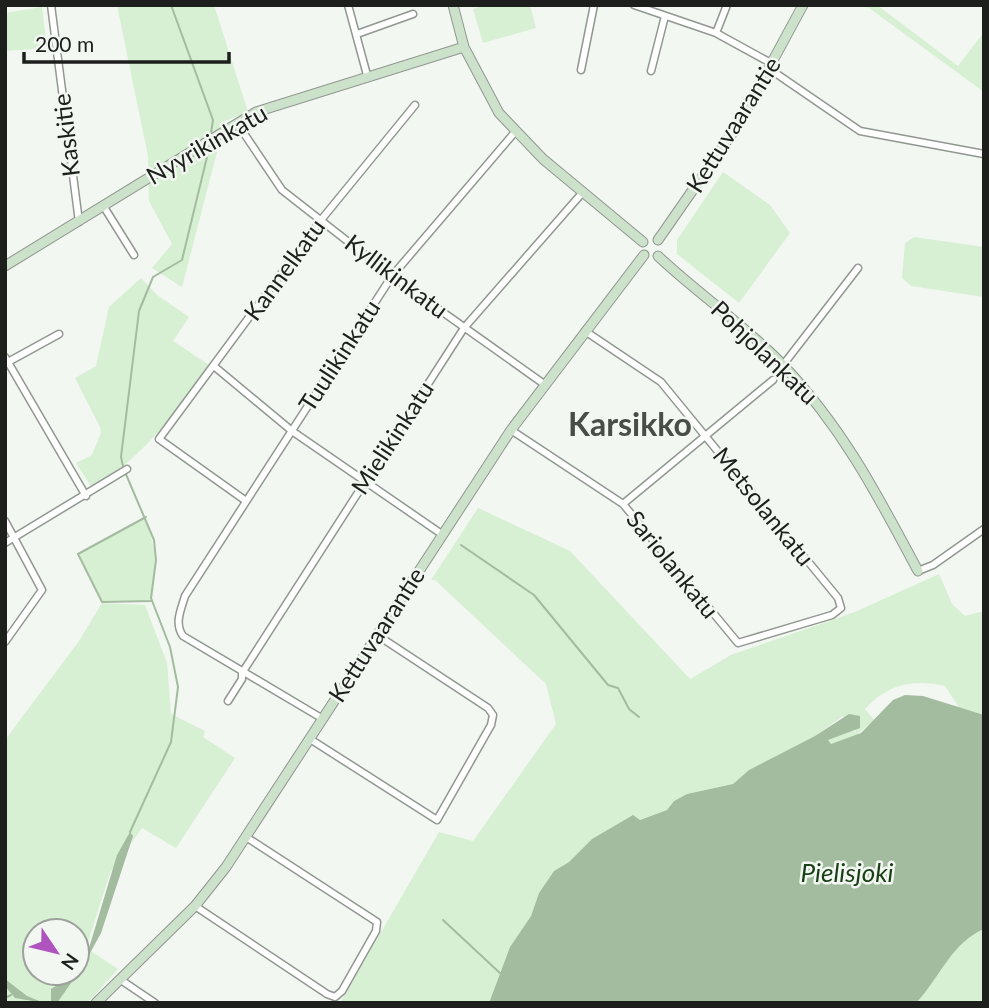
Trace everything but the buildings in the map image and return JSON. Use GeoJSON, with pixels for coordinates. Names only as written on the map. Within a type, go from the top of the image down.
{"type":"FeatureCollection","features":[{"type":"Feature","properties":{"kind":"street","name":"Kaskitie"},"geometry":{"type":"LineString","coordinates":[[51,5],[79,222]]}},
{"type":"Feature","properties":{"kind":"street"},"geometry":{"type":"LineString","coordinates":[[348,5],[367,75]]}},
{"type":"Feature","properties":{"kind":"street"},"geometry":{"type":"LineString","coordinates":[[453,5],[464,47],[499,113],[515,132],[643,242],[644,255],[653,258],[658,256],[662,248],[658,240],[650,238],[643,242]]}},
{"type":"Feature","properties":{"kind":"street"},"geometry":{"type":"LineString","coordinates":[[581,70],[594,5]]}},
{"type":"Feature","properties":{"kind":"street"},"geometry":{"type":"LineString","coordinates":[[634,5],[716,33],[770,66],[860,131],[984,154]]}},
{"type":"Feature","properties":{"kind":"street"},"geometry":{"type":"LineString","coordinates":[[716,33],[727,5]]}},
{"type":"Feature","properties":{"kind":"street","name":"Kettuvaarantie"},"geometry":{"type":"LineString","coordinates":[[658,240],[738,125],[803,5]]}},
{"type":"Feature","properties":{"kind":"street"},"geometry":{"type":"LineString","coordinates":[[358,34],[413,14]]}},
{"type":"Feature","properties":{"kind":"street"},"geometry":{"type":"LineString","coordinates":[[651,71],[665,16]]}},
{"type":"Feature","properties":{"kind":"street","name":"Nyyrikinkatu"},"geometry":{"type":"LineString","coordinates":[[5,266],[257,112],[367,75],[464,47]]}},
{"type":"Feature","properties":{"kind":"street","name":"Kannelkatu"},"geometry":{"type":"LineString","coordinates":[[246,500],[159,439],[215,367],[321,220],[415,106]]}},
{"type":"Feature","properties":{"kind":"street","name":"Kyllikinkatu"},"geometry":{"type":"LineString","coordinates":[[237,123],[274,182],[391,276],[544,384]]}},
{"type":"Feature","properties":{"kind":"street","name":"Tuulikinkatu"},"geometry":{"type":"LineString","coordinates":[[242,673],[183,636],[177,628],[185,596],[391,276],[515,132]]}},
{"type":"Feature","properties":{"kind":"street","name":"Mielikinkatu"},"geometry":{"type":"LineString","coordinates":[[228,701],[242,678],[242,673],[464,328],[583,192]]}},
{"type":"Feature","properties":{"kind":"street"},"geometry":{"type":"LineString","coordinates":[[104,207],[134,255]]}},
{"type":"Feature","properties":{"kind":"street","name":"Kettuvaarantie"},"geometry":{"type":"LineString","coordinates":[[96,1003],[195,906],[246,837],[511,430],[644,255]]}},
{"type":"Feature","properties":{"kind":"street","name":"Pohjolankatu"},"geometry":{"type":"LineString","coordinates":[[658,256],[783,365],[852,450],[918,571]]}},
{"type":"Feature","properties":{"kind":"street"},"geometry":{"type":"LineString","coordinates":[[783,365],[858,268]]}},
{"type":"Feature","properties":{"kind":"street","name":"Metsolankatu"},"geometry":{"type":"LineString","coordinates":[[584,331],[655,377],[838,598],[841,608]]}},
{"type":"Feature","properties":{"kind":"street"},"geometry":{"type":"LineString","coordinates":[[59,334],[7,359],[86,496]]}},
{"type":"Feature","properties":{"kind":"street"},"geometry":{"type":"LineString","coordinates":[[215,367],[292,431],[443,535]]}},
{"type":"Feature","properties":{"kind":"street"},"geometry":{"type":"LineString","coordinates":[[623,504],[774,380]]}},
{"type":"Feature","properties":{"kind":"street","name":"Sariolankatu"},"geometry":{"type":"LineString","coordinates":[[511,430],[623,504],[738,643],[832,615],[841,608]]}},
{"type":"Feature","properties":{"kind":"street"},"geometry":{"type":"LineString","coordinates":[[5,543],[127,469]]}},
{"type":"Feature","properties":{"kind":"street"},"geometry":{"type":"LineString","coordinates":[[5,521],[42,590],[5,642]]}},
{"type":"Feature","properties":{"kind":"street"},"geometry":{"type":"LineString","coordinates":[[918,571],[933,565],[984,529]]}},
{"type":"Feature","properties":{"kind":"street"},"geometry":{"type":"LineString","coordinates":[[310,739],[437,820],[491,725],[493,715],[488,708],[377,635]]}},
{"type":"Feature","properties":{"kind":"street"},"geometry":{"type":"LineString","coordinates":[[242,673],[323,719]]}},
{"type":"Feature","properties":{"kind":"street"},"geometry":{"type":"LineString","coordinates":[[195,906],[335,997],[342,991],[376,932],[377,922],[246,837]]}},
{"type":"Feature","properties":{"kind":"street"},"geometry":{"type":"LineString","coordinates":[[121,980],[155,1003]]}},
{"type":"Feature","properties":{"kind":"shaded area"},"geometry":{"type":"Polygon","coordinates":[[[117,5],[214,5],[248,112],[225,121],[182,287],[152,268],[172,244],[149,201],[148,156],[117,5]]]}},
{"type":"Feature","properties":{"kind":"shaded area"},"geometry":{"type":"Polygon","coordinates":[[[484,5],[530,5],[536,28],[483,43],[473,9],[484,5]]]}},
{"type":"Feature","properties":{"kind":"shaded area"},"geometry":{"type":"Polygon","coordinates":[[[865,5],[877,5],[958,66],[984,32],[984,92],[865,5]]]}},
{"type":"Feature","properties":{"kind":"shaded area"},"geometry":{"type":"Polygon","coordinates":[[[42,7],[47,48],[5,51],[5,13],[42,7]]]}},
{"type":"Feature","properties":{"kind":"shaded area"},"geometry":{"type":"Polygon","coordinates":[[[723,172],[770,205],[790,233],[739,303],[677,254],[677,240],[723,172]]]}},
{"type":"Feature","properties":{"kind":"shaded area"},"geometry":{"type":"Polygon","coordinates":[[[914,237],[984,247],[984,297],[911,286],[902,278],[905,243],[914,237]]]}},
{"type":"Feature","properties":{"kind":"shaded area"},"geometry":{"type":"Polygon","coordinates":[[[141,278],[157,295],[189,317],[173,341],[209,365],[142,449],[92,488],[76,463],[92,455],[101,433],[75,378],[96,366],[109,307],[141,278]]]}},
{"type":"Feature","properties":{"kind":"shaded area"},"geometry":{"type":"Polygon","coordinates":[[[478,508],[570,551],[690,679],[731,655],[855,612],[939,574],[952,604],[965,616],[984,611],[984,715],[960,709],[945,686],[922,683],[892,689],[865,709],[874,720],[855,736],[831,744],[827,740],[850,730],[856,732],[843,716],[815,736],[749,770],[733,784],[687,794],[674,801],[667,810],[640,820],[633,815],[592,839],[569,862],[554,871],[539,893],[531,916],[510,947],[489,1003],[340,1003],[439,832],[473,841],[556,724],[546,684],[435,580],[431,580],[478,508]]]}},
{"type":"Feature","properties":{"kind":"shaded area"},"geometry":{"type":"Polygon","coordinates":[[[146,517],[155,554],[152,601],[102,602],[78,554],[146,517]]]}},
{"type":"Feature","properties":{"kind":"shaded area"},"geometry":{"type":"Polygon","coordinates":[[[102,603],[145,605],[167,663],[171,714],[205,731],[203,737],[235,758],[176,848],[142,828],[110,873],[91,932],[91,917],[21,917],[21,987],[91,987],[91,951],[118,969],[85,1003],[5,1003],[5,740],[79,641],[102,603]]]}},
{"type":"Feature","properties":{"kind":"shaded area"},"geometry":{"type":"Polygon","coordinates":[[[984,929],[984,1003],[916,1003],[954,952],[984,929]]]}},
{"type":"Feature","properties":{"kind":"water","name":"Pielisjoki"},"geometry":{"type":"Polygon","coordinates":[[[905,695],[923,696],[984,715],[984,929],[954,952],[916,1003],[489,1003],[510,947],[531,916],[539,893],[554,871],[569,862],[592,839],[633,815],[640,820],[667,810],[674,801],[687,794],[733,784],[749,770],[815,736],[849,714],[860,716],[860,728],[828,740],[831,744],[861,733],[893,700],[905,695]]]}},
{"type":"Feature","properties":{"kind":"water"},"geometry":{"type":"Polygon","coordinates":[[[130,832],[133,836],[101,933],[91,951],[91,941],[117,855],[130,832]]]}},
{"type":"Feature","properties":{"kind":"water"},"geometry":{"type":"Polygon","coordinates":[[[5,979],[27,996],[44,1003],[15,998],[5,986],[5,979]]]}},
{"type":"Feature","properties":{"kind":"water"},"geometry":{"type":"Polygon","coordinates":[[[68,987],[57,1003],[51,1003],[51,989],[68,987]]]}},
{"type":"Feature","properties":{"kind":"waterway"},"geometry":{"type":"LineString","coordinates":[[171,5],[213,120],[211,133]]}},
{"type":"Feature","properties":{"kind":"waterway"},"geometry":{"type":"LineString","coordinates":[[123,466],[121,457],[139,311],[153,277],[182,260],[207,157]]}},
{"type":"Feature","properties":{"kind":"waterway"},"geometry":{"type":"LineString","coordinates":[[125,472],[154,540],[156,560],[151,598],[170,647],[178,687],[171,742],[130,832]]}},
{"type":"Feature","properties":{"kind":"waterway"},"geometry":{"type":"LineString","coordinates":[[146,517],[78,554],[102,602],[151,601]]}},
{"type":"Feature","properties":{"kind":"waterway"},"geometry":{"type":"LineString","coordinates":[[461,545],[534,595],[608,685],[618,688],[629,709],[639,717]]}},
{"type":"Feature","properties":{"kind":"waterway"},"geometry":{"type":"LineString","coordinates":[[443,920],[501,974]]}},
{"type":"Feature","properties":{"kind":"waterway"},"geometry":{"type":"LineString","coordinates":[[5,998],[11,995]]}},
{"type":"Feature","properties":{"kind":"district","name":"Karsikko"},"geometry":{"type":"Point","coordinates":[630,425]}}]}
